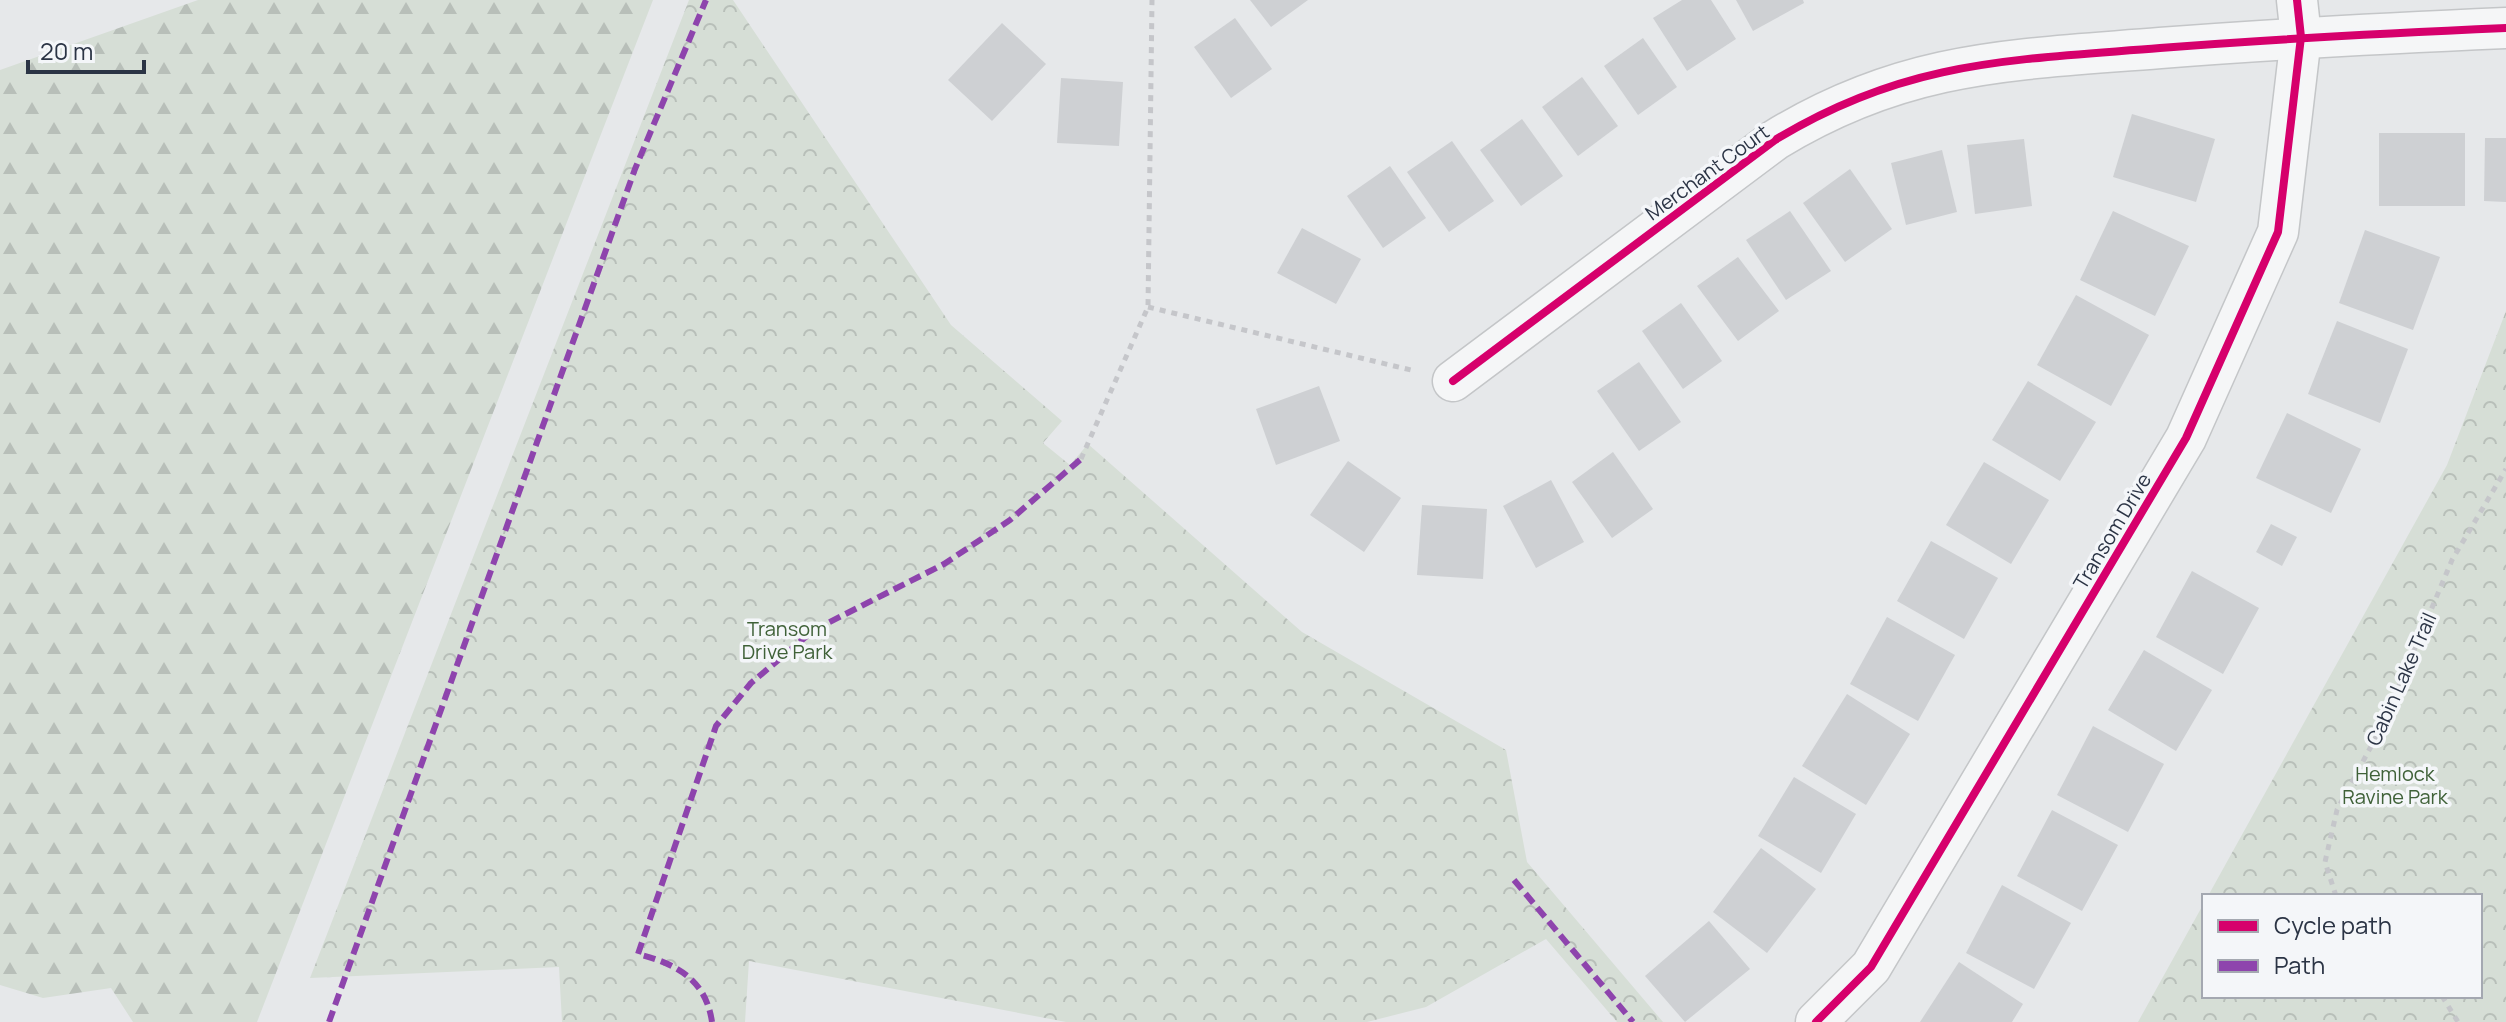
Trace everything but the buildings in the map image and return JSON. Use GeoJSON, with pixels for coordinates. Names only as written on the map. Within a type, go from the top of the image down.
{"type":"FeatureCollection","features":[{"type":"Feature","properties":{"kind":"street","name":"Merchant Court"},"geometry":{"type":"LineString","coordinates":[[1453,381],[1775,140],[1836,105],[1944,69],[2299,18],[2506,28]]}},
{"type":"Feature","properties":{"kind":"street","name":"Transom Drive"},"geometry":{"type":"LineString","coordinates":[[1816,1022],[1871,967],[2186,438],[2278,232],[2299,18]]}},
{"type":"Feature","properties":{"kind":"path"},"geometry":{"type":"LineString","coordinates":[[1081,459],[1148,307],[1152,0]]}},
{"type":"Feature","properties":{"kind":"path"},"geometry":{"type":"LineString","coordinates":[[1148,307],[1453,381]]}},
{"type":"Feature","properties":{"kind":"path"},"geometry":{"type":"LineString","coordinates":[[2443,998],[2458,1022]]}},
{"type":"Feature","properties":{"kind":"green space"},"geometry":{"type":"Polygon","coordinates":[[[198,0],[653,0],[257,1022],[133,1022],[111,988],[43,998],[0,985],[0,70],[198,0]]]}},
{"type":"Feature","properties":{"kind":"green space","name":"Transom Drive Park"},"geometry":{"type":"Polygon","coordinates":[[[689,0],[733,0],[951,325],[1062,421],[1043,443],[1070,465],[1088,444],[1302,632],[1506,750],[1527,862],[1663,1022],[1617,1022],[1546,939],[1426,1007],[1367,1022],[1066,1022],[749,961],[745,1022],[562,1022],[559,967],[310,978],[689,0]]]}},
{"type":"Feature","properties":{"kind":"green space","name":"Hemlock Ravine Park"},"geometry":{"type":"Polygon","coordinates":[[[2506,311],[2506,1022],[2138,1022],[2202,907],[2202,998],[2482,998],[2482,894],[2209,894],[2447,465],[2506,311]]]}},
{"type":"Feature","properties":{"kind":"marked path"},"geometry":{"type":"LineString","coordinates":[[329,1022],[635,169],[706,0]]}},
{"type":"Feature","properties":{"kind":"marked path"},"geometry":{"type":"LineString","coordinates":[[712,1022],[703,995],[687,976],[665,963],[638,954],[716,726],[751,683],[814,630],[944,564],[1010,520],[1081,459]]}},
{"type":"Feature","properties":{"kind":"marked path"},"geometry":{"type":"LineString","coordinates":[[1514,880],[1633,1022]]}},
{"type":"Feature","properties":{"kind":"cycle path"},"geometry":{"type":"LineString","coordinates":[[1816,1022],[1871,967],[2186,438],[2278,232],[2301,37],[2297,0]]}},
{"type":"Feature","properties":{"kind":"cycle path"},"geometry":{"type":"LineString","coordinates":[[1453,381],[1775,140],[1823,114],[1870,94],[1961,68],[2056,56],[2289,39],[2506,28]]}}]}
